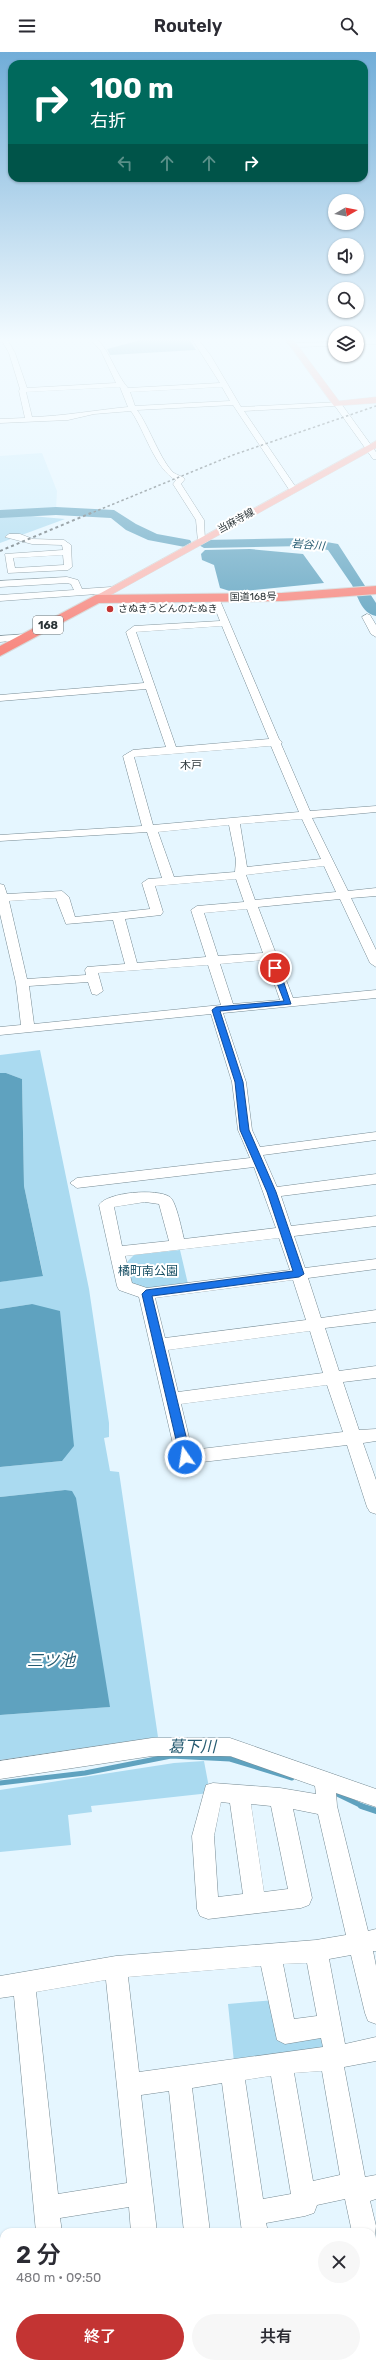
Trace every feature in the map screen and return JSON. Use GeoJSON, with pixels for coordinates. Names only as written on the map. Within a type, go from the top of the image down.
{"type":"FeatureCollection","features":[{"type":"Feature","properties":{"kind":"highway","name":"国道168号"},"geometry":{"type":"LineString","coordinates":[[0,652],[96,599],[282,596],[372,590]]}},
{"type":"Feature","properties":{"kind":"main road","name":"当麻寺線"},"geometry":{"type":"LineString","coordinates":[[96,599],[370,447]]}},
{"type":"Feature","properties":{"kind":"street"},"geometry":{"type":"LineString","coordinates":[[154,447],[170,474],[181,479],[177,484],[200,520],[201,540]]}},
{"type":"Feature","properties":{"kind":"street"},"geometry":{"type":"LineString","coordinates":[[265,447],[293,489]]}},
{"type":"Feature","properties":{"kind":"street"},"geometry":{"type":"LineString","coordinates":[[372,447],[376,457]]}},
{"type":"Feature","properties":{"kind":"street"},"geometry":{"type":"LineString","coordinates":[[9,537],[20,536],[32,541],[64,543],[66,545],[67,552],[67,580]]}},
{"type":"Feature","properties":{"kind":"street"},"geometry":{"type":"LineString","coordinates":[[11,571],[8,556],[67,552]]}},
{"type":"Feature","properties":{"kind":"street"},"geometry":{"type":"LineString","coordinates":[[0,571],[68,567]]}},
{"type":"Feature","properties":{"kind":"street"},"geometry":{"type":"LineString","coordinates":[[0,584],[67,580],[75,582],[79,592]]}},
{"type":"Feature","properties":{"kind":"street"},"geometry":{"type":"LineString","coordinates":[[0,598],[111,590]]}},
{"type":"Feature","properties":{"kind":"street"},"geometry":{"type":"LineString","coordinates":[[215,598],[224,623],[277,742],[306,816],[330,862],[376,963]]}},
{"type":"Feature","properties":{"kind":"street"},"geometry":{"type":"LineString","coordinates":[[0,605],[96,599]]}},
{"type":"Feature","properties":{"kind":"street"},"geometry":{"type":"LineString","coordinates":[[367,617],[376,634]]}},
{"type":"Feature","properties":{"kind":"street"},"geometry":{"type":"LineString","coordinates":[[172,751],[131,632],[134,629],[224,623]]}},
{"type":"Feature","properties":{"kind":"street"},"geometry":{"type":"LineString","coordinates":[[0,639],[27,637]]}},
{"type":"Feature","properties":{"kind":"street"},"geometry":{"type":"LineString","coordinates":[[0,698],[149,686]]}},
{"type":"Feature","properties":{"kind":"street"},"geometry":{"type":"LineString","coordinates":[[170,881],[150,829],[128,756],[133,753],[277,742]]}},
{"type":"Feature","properties":{"kind":"street"},"geometry":{"type":"LineString","coordinates":[[0,838],[150,829],[376,809]]}},
{"type":"Feature","properties":{"kind":"street"},"geometry":{"type":"LineString","coordinates":[[233,821],[237,831],[235,835],[241,873],[288,1003]]}},
{"type":"Feature","properties":{"kind":"street"},"geometry":{"type":"LineString","coordinates":[[28,1027],[22,983],[1,895],[58,894],[63,897],[70,921],[157,912],[148,883],[330,862]]}},
{"type":"Feature","properties":{"kind":"street"},"geometry":{"type":"LineString","coordinates":[[376,892],[197,910],[214,961],[222,1009],[239,1082],[244,1130],[272,1192],[286,1232],[314,1324],[376,1507]]}},
{"type":"Feature","properties":{"kind":"street"},"geometry":{"type":"LineString","coordinates":[[118,916],[132,967]]}},
{"type":"Feature","properties":{"kind":"street"},"geometry":{"type":"LineString","coordinates":[[97,991],[92,970],[271,956]]}},
{"type":"Feature","properties":{"kind":"street"},"geometry":{"type":"LineString","coordinates":[[22,983],[94,978]]}},
{"type":"Feature","properties":{"kind":"street"},"geometry":{"type":"LineString","coordinates":[[0,1031],[28,1027],[376,994]]}},
{"type":"Feature","properties":{"kind":"street"},"geometry":{"type":"LineString","coordinates":[[77,1183],[257,1157],[376,1136]]}},
{"type":"Feature","properties":{"kind":"street"},"geometry":{"type":"LineString","coordinates":[[272,1192],[376,1179]]}},
{"type":"Feature","properties":{"kind":"street"},"geometry":{"type":"LineString","coordinates":[[178,1245],[166,1201],[158,1196],[114,1201],[106,1205],[125,1286],[146,1294],[376,1264]]}},
{"type":"Feature","properties":{"kind":"street"},"geometry":{"type":"LineString","coordinates":[[116,1252],[376,1221]]}},
{"type":"Feature","properties":{"kind":"street"},"geometry":{"type":"LineString","coordinates":[[146,1294],[185,1457],[376,1435]]}},
{"type":"Feature","properties":{"kind":"street"},"geometry":{"type":"LineString","coordinates":[[159,1345],[376,1316]]}},
{"type":"Feature","properties":{"kind":"street"},"geometry":{"type":"LineString","coordinates":[[172,1399],[376,1372]]}},
{"type":"Feature","properties":{"kind":"street"},"geometry":{"type":"LineString","coordinates":[[0,1770],[152,1747],[230,1747],[376,1798]]}},
{"type":"Feature","properties":{"kind":"street"},"geometry":{"type":"LineString","coordinates":[[325,1780],[327,1806],[369,1942],[376,2012]]}},
{"type":"Feature","properties":{"kind":"street"},"geometry":{"type":"LineString","coordinates":[[280,1798],[301,1898],[208,1908],[203,1836],[213,1792],[280,1798],[327,1806]]}},
{"type":"Feature","properties":{"kind":"street"},"geometry":{"type":"LineString","coordinates":[[239,1794],[255,1903]]}},
{"type":"Feature","properties":{"kind":"street"},"geometry":{"type":"LineString","coordinates":[[0,1987],[116,1967],[316,1951],[369,1942]]}},
{"type":"Feature","properties":{"kind":"street"},"geometry":{"type":"LineString","coordinates":[[316,1951],[330,2025],[333,2057],[362,2188],[366,2228]]}},
{"type":"Feature","properties":{"kind":"street"},"geometry":{"type":"LineString","coordinates":[[270,1954],[285,2032],[330,2025]]}},
{"type":"Feature","properties":{"kind":"street"},"geometry":{"type":"LineString","coordinates":[[116,1967],[144,2228]]}},
{"type":"Feature","properties":{"kind":"street"},"geometry":{"type":"LineString","coordinates":[[24,1983],[49,2228]]}},
{"type":"Feature","properties":{"kind":"street"},"geometry":{"type":"LineString","coordinates":[[129,2085],[333,2057],[376,2049]]}},
{"type":"Feature","properties":{"kind":"street"},"geometry":{"type":"LineString","coordinates":[[232,2070],[254,2223],[305,2204],[281,2063]]}},
{"type":"Feature","properties":{"kind":"street"},"geometry":{"type":"LineString","coordinates":[[179,2078],[197,2228]]}},
{"type":"Feature","properties":{"kind":"street"},"geometry":{"type":"LineString","coordinates":[[303,2195],[362,2188]]}},
{"type":"Feature","properties":{"kind":"street"},"geometry":{"type":"LineString","coordinates":[[47,2208],[140,2193]]}},
{"type":"Feature","properties":{"kind":"shaded area"},"geometry":{"type":"Polygon","coordinates":[[[42,453],[57,491],[56,509],[0,513],[0,456],[42,453]]]}},
{"type":"Feature","properties":{"kind":"green space"},"geometry":{"type":"Polygon","coordinates":[[[31,516],[65,519],[0,543],[0,517],[31,516]]]}},
{"type":"Feature","properties":{"kind":"green space"},"geometry":{"type":"Polygon","coordinates":[[[40,1050],[89,1289],[109,1423],[109,1437],[104,1438],[110,1471],[119,1472],[158,1737],[0,1760],[0,1715],[109,1707],[65,1490],[0,1497],[0,1467],[62,1461],[32,1304],[0,1309],[0,1282],[43,1275],[24,1186],[22,1079],[6,1073],[0,1073],[0,1055],[40,1050]]]}},
{"type":"Feature","properties":{"kind":"green space","name":"橘町南公園"},"geometry":{"type":"Polygon","coordinates":[[[180,1250],[188,1284],[142,1290],[130,1284],[126,1263],[134,1255],[180,1250]]]}},
{"type":"Feature","properties":{"kind":"green space"},"geometry":{"type":"Polygon","coordinates":[[[204,1761],[210,1793],[91,1806],[92,1812],[68,1815],[71,1845],[0,1852],[0,1790],[174,1763],[204,1761]]]}},
{"type":"Feature","properties":{"kind":"green space"},"geometry":{"type":"Polygon","coordinates":[[[275,2000],[282,2036],[323,2030],[327,2051],[234,2062],[228,2004],[275,2000]]]}},
{"type":"Feature","properties":{"kind":"water"},"geometry":{"type":"Polygon","coordinates":[[[250,549],[303,554],[324,583],[233,592],[220,588],[214,565],[202,560],[201,554],[205,550],[250,549]]]}},
{"type":"Feature","properties":{"kind":"water"},"geometry":{"type":"Polygon","coordinates":[[[0,1073],[6,1073],[22,1079],[24,1186],[43,1276],[0,1282],[0,1073]]]}},
{"type":"Feature","properties":{"kind":"water"},"geometry":{"type":"Polygon","coordinates":[[[32,1304],[60,1311],[74,1446],[62,1461],[0,1467],[0,1309],[32,1304]]]}},
{"type":"Feature","properties":{"kind":"water","name":"三ツ池"},"geometry":{"type":"Polygon","coordinates":[[[65,1490],[72,1491],[76,1498],[110,1707],[0,1715],[0,1497],[65,1490]]]}},
{"type":"Feature","properties":{"kind":"waterway","name":"岩谷川"},"geometry":{"type":"LineString","coordinates":[[0,514],[56,511],[114,514],[131,527],[153,537],[185,543]]}},
{"type":"Feature","properties":{"kind":"waterway","name":"岩谷川"},"geometry":{"type":"LineString","coordinates":[[204,544],[303,542],[333,547],[360,587],[363,597],[376,612]]}},
{"type":"Feature","properties":{"kind":"waterway","name":"葛下川"},"geometry":{"type":"LineString","coordinates":[[0,1783],[85,1773],[171,1756],[230,1759],[292,1778]]}},
{"type":"Feature","properties":{"kind":"waterway","name":"葛下川"},"geometry":{"type":"LineString","coordinates":[[333,1792],[364,1807]]}},
{"type":"Feature","properties":{"kind":"waterway","name":"葛下川"},"geometry":{"type":"LineString","coordinates":[[364,1807],[376,1811]]}},
{"type":"Feature","properties":{"kind":"railway"},"geometry":{"type":"LineString","coordinates":[[89,514],[233,455],[256,447]]}},
{"type":"Feature","properties":{"kind":"railway"},"geometry":{"type":"LineString","coordinates":[[0,551],[91,513]]}},
{"type":"Feature","properties":{"kind":"place","name":"さぬきうどんのたぬき"},"geometry":{"type":"Point","coordinates":[110,609]}},
{"type":"Feature","properties":{"kind":"district","name":"木戸"},"geometry":{"type":"Point","coordinates":[191,765]}},
{"type":"Feature","properties":{"kind":"route"},"geometry":{"type":"LineString","coordinates":[[185,1457],[146,1294],[299,1274],[272,1192],[244,1130],[239,1082],[216,1010],[288,1003],[275,968]]}}]}
